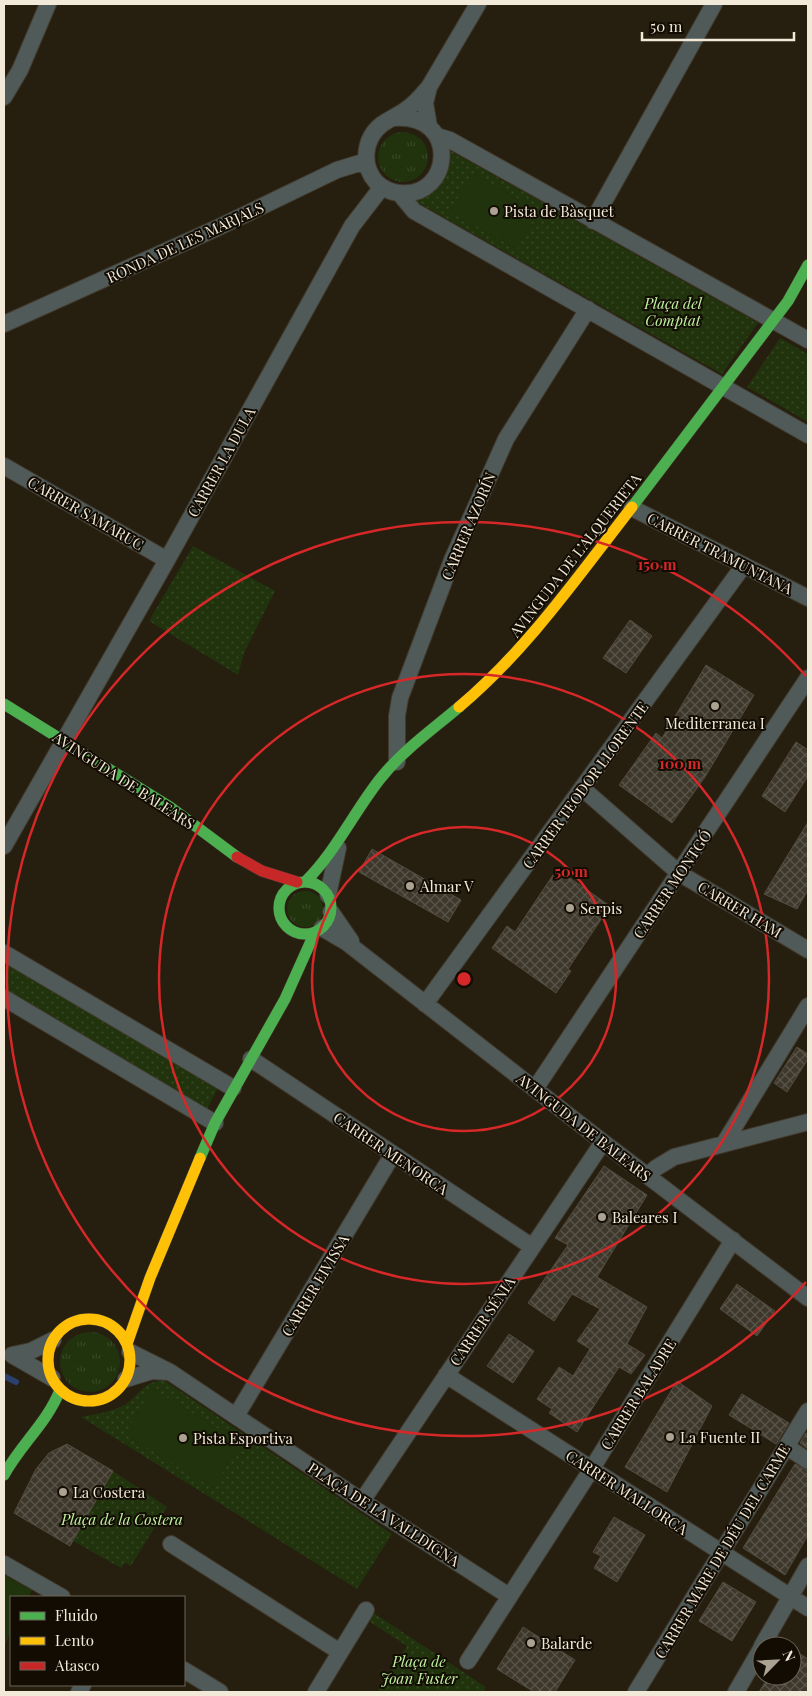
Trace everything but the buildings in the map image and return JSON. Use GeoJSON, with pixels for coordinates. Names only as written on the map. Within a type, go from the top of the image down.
{"type":"FeatureCollection","features":[{"type":"Feature","properties":{"kind":"street"},"geometry":{"type":"LineString","coordinates":[[4,97],[20,70],[48,4]]}},
{"type":"Feature","properties":{"kind":"street"},"geometry":{"type":"LineString","coordinates":[[428,87],[426,103],[433,131],[442,148],[442,160],[438,173],[424,188],[417,192],[399,193],[382,187],[369,172],[366,161],[366,147],[373,132],[419,99],[478,4]]}},
{"type":"Feature","properties":{"kind":"street"},"geometry":{"type":"LineString","coordinates":[[593,220],[714,4]]}},
{"type":"Feature","properties":{"kind":"street"},"geometry":{"type":"LineString","coordinates":[[394,118],[417,120],[433,131],[808,340]]}},
{"type":"Feature","properties":{"kind":"street","name":"RONDA DE LES MARJALS"},"geometry":{"type":"LineString","coordinates":[[4,324],[217,228],[337,170],[366,161]]}},
{"type":"Feature","properties":{"kind":"street","name":"CARRER LA DULA"},"geometry":{"type":"LineString","coordinates":[[4,846],[167,560],[343,242],[362,212],[382,187]]}},
{"type":"Feature","properties":{"kind":"street"},"geometry":{"type":"LineString","coordinates":[[399,193],[414,211],[808,435]]}},
{"type":"Feature","properties":{"kind":"street","name":"AVINGUDA DE L’ALQUERIETA"},"geometry":{"type":"LineString","coordinates":[[301,881],[340,840],[359,808],[397,762],[481,688],[515,655],[632,508],[724,388],[774,320],[808,264]]}},
{"type":"Feature","properties":{"kind":"street","name":"CARRER AZORÍN"},"geometry":{"type":"LineString","coordinates":[[397,762],[396,733],[400,698],[452,560],[509,433],[588,309]]}},
{"type":"Feature","properties":{"kind":"street","name":"CARRER SAMARUC"},"geometry":{"type":"LineString","coordinates":[[4,466],[167,560]]}},
{"type":"Feature","properties":{"kind":"street","name":"CARRER TRAMUNTANA"},"geometry":{"type":"LineString","coordinates":[[632,508],[808,598]]}},
{"type":"Feature","properties":{"kind":"street","name":"CARRER TEODOR LLORENTE"},"geometry":{"type":"LineString","coordinates":[[425,1004],[744,565]]}},
{"type":"Feature","properties":{"kind":"street","name":"CARRER MONTGÓ"},"geometry":{"type":"LineString","coordinates":[[536,1090],[808,678]]}},
{"type":"Feature","properties":{"kind":"street","name":"AVINGUDA DE BALEARS"},"geometry":{"type":"LineString","coordinates":[[4,704],[180,814],[240,860]]}},
{"type":"Feature","properties":{"kind":"street","name":"CARRER HAM"},"geometry":{"type":"LineString","coordinates":[[583,789],[679,873],[808,950]]}},
{"type":"Feature","properties":{"kind":"street"},"geometry":{"type":"LineString","coordinates":[[340,840],[328,895],[331,912],[362,955]]}},
{"type":"Feature","properties":{"kind":"street"},"geometry":{"type":"LineString","coordinates":[[240,860],[272,876],[301,881],[323,888],[328,895]]}},
{"type":"Feature","properties":{"kind":"street"},"geometry":{"type":"LineString","coordinates":[[240,860],[261,883]]}},
{"type":"Feature","properties":{"kind":"street"},"geometry":{"type":"LineString","coordinates":[[278,909],[283,892],[301,881]]}},
{"type":"Feature","properties":{"kind":"street"},"geometry":{"type":"LineString","coordinates":[[269,893],[278,909],[280,917],[290,930],[292,946],[290,986]]}},
{"type":"Feature","properties":{"kind":"street"},"geometry":{"type":"LineString","coordinates":[[46,1423],[67,1410],[113,1394],[126,1379],[129,1372],[129,1348],[150,1278],[215,1123],[302,965],[318,930],[331,912]]}},
{"type":"Feature","properties":{"kind":"street"},"geometry":{"type":"LineString","coordinates":[[290,930],[306,934],[318,930],[362,955]]}},
{"type":"Feature","properties":{"kind":"street"},"geometry":{"type":"LineString","coordinates":[[4,953],[233,1088]]}},
{"type":"Feature","properties":{"kind":"street","name":"AVINGUDA DE BALEARS"},"geometry":{"type":"LineString","coordinates":[[362,955],[602,1142],[808,1298]]}},
{"type":"Feature","properties":{"kind":"street"},"geometry":{"type":"LineString","coordinates":[[4,998],[215,1123]]}},
{"type":"Feature","properties":{"kind":"street"},"geometry":{"type":"LineString","coordinates":[[725,1142],[808,1006]]}},
{"type":"Feature","properties":{"kind":"street","name":"CARRER MENORCA"},"geometry":{"type":"LineString","coordinates":[[250,1059],[531,1246]]}},
{"type":"Feature","properties":{"kind":"street"},"geometry":{"type":"LineString","coordinates":[[648,1176],[656,1168],[674,1157],[725,1142],[808,1122]]}},
{"type":"Feature","properties":{"kind":"street","name":"CARRER SÉNIA"},"geometry":{"type":"LineString","coordinates":[[362,1501],[602,1142]]}},
{"type":"Feature","properties":{"kind":"street","name":"CARRER EIVISSA"},"geometry":{"type":"LineString","coordinates":[[236,1416],[393,1154]]}},
{"type":"Feature","properties":{"kind":"street","name":"CARRER BALADRE"},"geometry":{"type":"LineString","coordinates":[[509,1596],[591,1470],[733,1240]]}},
{"type":"Feature","properties":{"kind":"street"},"geometry":{"type":"LineString","coordinates":[[110,1325],[124,1311],[150,1278]]}},
{"type":"Feature","properties":{"kind":"street"},"geometry":{"type":"LineString","coordinates":[[4,1475],[15,1456],[46,1423],[53,1411],[56,1384],[48,1366],[49,1353],[53,1340],[61,1330],[72,1323],[84,1319],[98,1320],[110,1325],[120,1333],[129,1348]]}},
{"type":"Feature","properties":{"kind":"street"},"geometry":{"type":"LineString","coordinates":[[8,1353],[31,1351],[53,1340]]}},
{"type":"Feature","properties":{"kind":"street","name":"PLAÇA DE LA VALLDIGNA"},"geometry":{"type":"LineString","coordinates":[[129,1348],[170,1372],[362,1501],[509,1596]]}},
{"type":"Feature","properties":{"kind":"street"},"geometry":{"type":"LineString","coordinates":[[8,1353],[56,1384],[72,1398],[86,1402]]}},
{"type":"Feature","properties":{"kind":"street"},"geometry":{"type":"LineString","coordinates":[[126,1379],[152,1371],[170,1372]]}},
{"type":"Feature","properties":{"kind":"street","name":"CARRER MALLORCA"},"geometry":{"type":"LineString","coordinates":[[446,1375],[808,1608]]}},
{"type":"Feature","properties":{"kind":"street","name":"CARRER MARE DE DÉU DEL CARME"},"geometry":{"type":"LineString","coordinates":[[636,1692],[808,1411]]}},
{"type":"Feature","properties":{"kind":"street"},"geometry":{"type":"LineString","coordinates":[[786,1446],[808,1461]]}},
{"type":"Feature","properties":{"kind":"street"},"geometry":{"type":"LineString","coordinates":[[171,1544],[340,1652]]}},
{"type":"Feature","properties":{"kind":"street"},"geometry":{"type":"LineString","coordinates":[[4,1564],[60,1596]]}},
{"type":"Feature","properties":{"kind":"street"},"geometry":{"type":"LineString","coordinates":[[768,1636],[808,1566]]}},
{"type":"Feature","properties":{"kind":"street"},"geometry":{"type":"LineString","coordinates":[[468,1661],[509,1596]]}},
{"type":"Feature","properties":{"kind":"street"},"geometry":{"type":"LineString","coordinates":[[316,1692],[366,1610]]}},
{"type":"Feature","properties":{"kind":"street"},"geometry":{"type":"LineString","coordinates":[[736,1692],[752,1664]]}},
{"type":"Feature","properties":{"kind":"street"},"geometry":{"type":"LineString","coordinates":[[185,1671],[220,1692]]}},
{"type":"Feature","properties":{"kind":"green space"},"geometry":{"type":"Polygon","coordinates":[[[398,132],[408,132],[421,139],[428,152],[428,162],[421,175],[408,182],[398,182],[389,178],[382,171],[378,162],[378,152],[382,143],[389,136],[398,132]]]}},
{"type":"Feature","properties":{"kind":"green space","name":"Plaça del Comptat"},"geometry":{"type":"Polygon","coordinates":[[[449,150],[758,323],[722,374],[415,201],[431,192],[441,182],[447,168],[449,150]]]}},
{"type":"Feature","properties":{"kind":"green space","name":"Pista de Bàsquet"},"geometry":{"type":"Polygon","coordinates":[[[472,173],[539,210],[517,249],[450,212],[472,173]]]}},
{"type":"Feature","properties":{"kind":"green space"},"geometry":{"type":"Polygon","coordinates":[[[780,338],[808,354],[808,422],[747,387],[780,338]]]}},
{"type":"Feature","properties":{"kind":"green space"},"geometry":{"type":"Polygon","coordinates":[[[193,546],[275,591],[244,653],[238,675],[149,621],[193,546]]]}},
{"type":"Feature","properties":{"kind":"green space"},"geometry":{"type":"Polygon","coordinates":[[[305,891],[317,897],[323,909],[317,921],[305,927],[293,921],[287,909],[293,897],[305,891]]]}},
{"type":"Feature","properties":{"kind":"green space"},"geometry":{"type":"Polygon","coordinates":[[[4,962],[219,1086],[206,1111],[4,991],[4,962]]]}},
{"type":"Feature","properties":{"kind":"green space"},"geometry":{"type":"Polygon","coordinates":[[[84,1332],[96,1332],[112,1340],[118,1350],[120,1362],[118,1374],[112,1384],[96,1392],[84,1392],[68,1384],[60,1368],[60,1356],[68,1340],[84,1332]]]}},
{"type":"Feature","properties":{"kind":"green space"},"geometry":{"type":"Polygon","coordinates":[[[164,1380],[392,1534],[357,1589],[81,1417],[121,1407],[151,1383],[164,1380]]]}},
{"type":"Feature","properties":{"kind":"green space","name":"Pista Esportiva"},"geometry":{"type":"Polygon","coordinates":[[[152,1388],[241,1443],[213,1488],[125,1434],[152,1388]]]}},
{"type":"Feature","properties":{"kind":"green space","name":"Plaça de la Costera"},"geometry":{"type":"Polygon","coordinates":[[[113,1471],[167,1507],[131,1566],[125,1563],[121,1568],[73,1541],[113,1471]]]}},
{"type":"Feature","properties":{"kind":"green space"},"geometry":{"type":"Polygon","coordinates":[[[4,1575],[32,1590],[29,1596],[10,1596],[10,1634],[4,1647],[4,1575]]]}},
{"type":"Feature","properties":{"kind":"green space","name":"Plaça de Joan Fuster"},"geometry":{"type":"Polygon","coordinates":[[[372,1612],[486,1687],[483,1692],[377,1692],[407,1646],[367,1620],[372,1612]]]}},
{"type":"Feature","properties":{"kind":"waterway"},"geometry":{"type":"LineString","coordinates":[[4,1376],[16,1382]]}},
{"type":"Feature","properties":{"kind":"traffic: fast"},"geometry":{"type":"LineString","coordinates":[[632,507],[788,301],[808,265]]}},
{"type":"Feature","properties":{"kind":"traffic: fast"},"geometry":{"type":"LineString","coordinates":[[4,704],[170,807],[237,857]]}},
{"type":"Feature","properties":{"kind":"traffic: fast"},"geometry":{"type":"LineString","coordinates":[[306,881],[327,857],[380,779],[398,759],[459,707]]}},
{"type":"Feature","properties":{"kind":"traffic: fast"},"geometry":{"type":"LineString","coordinates":[[300,882],[310,882],[324,889],[331,903],[331,908],[331,913],[324,927],[310,934],[300,934],[290,930],[283,923],[279,913],[279,903],[283,893],[290,886],[300,882]]}},
{"type":"Feature","properties":{"kind":"traffic: fast"},"geometry":{"type":"LineString","coordinates":[[200,1158],[215,1123],[285,999],[315,932]]}},
{"type":"Feature","properties":{"kind":"traffic: fast"},"geometry":{"type":"LineString","coordinates":[[4,1475],[48,1413],[60,1390]]}},
{"type":"Feature","properties":{"kind":"traffic: slow"},"geometry":{"type":"LineString","coordinates":[[459,707],[484,685],[551,612],[632,507]]}},
{"type":"Feature","properties":{"kind":"traffic: slow"},"geometry":{"type":"LineString","coordinates":[[127,1344],[150,1278],[200,1158]]}},
{"type":"Feature","properties":{"kind":"traffic: slow"},"geometry":{"type":"LineString","coordinates":[[89,1319],[105,1322],[118,1331],[127,1344],[130,1360],[127,1376],[118,1389],[105,1398],[89,1401],[73,1398],[60,1389],[51,1376],[48,1360],[51,1344],[60,1331],[73,1322],[89,1319]]}},
{"type":"Feature","properties":{"kind":"traffic: jam"},"geometry":{"type":"LineString","coordinates":[[237,857],[262,871],[297,882]]}},
{"type":"Feature","properties":{"kind":"place","name":"Pista de Bàsquet"},"geometry":{"type":"Point","coordinates":[494,211]}},
{"type":"Feature","properties":{"kind":"place","name":"Mediterranea I"},"geometry":{"type":"Point","coordinates":[715,706]}},
{"type":"Feature","properties":{"kind":"place","name":"Almar V"},"geometry":{"type":"Point","coordinates":[410,886]}},
{"type":"Feature","properties":{"kind":"place","name":"Serpis"},"geometry":{"type":"Point","coordinates":[570,908]}},
{"type":"Feature","properties":{"kind":"place","name":"Baleares I"},"geometry":{"type":"Point","coordinates":[602,1217]}},
{"type":"Feature","properties":{"kind":"place","name":"La Fuente II"},"geometry":{"type":"Point","coordinates":[670,1437]}},
{"type":"Feature","properties":{"kind":"place","name":"Pista Esportiva"},"geometry":{"type":"Point","coordinates":[183,1438]}},
{"type":"Feature","properties":{"kind":"place","name":"La Costera"},"geometry":{"type":"Point","coordinates":[63,1492]}},
{"type":"Feature","properties":{"kind":"place","name":"Balarde"},"geometry":{"type":"Point","coordinates":[531,1643]}}]}
